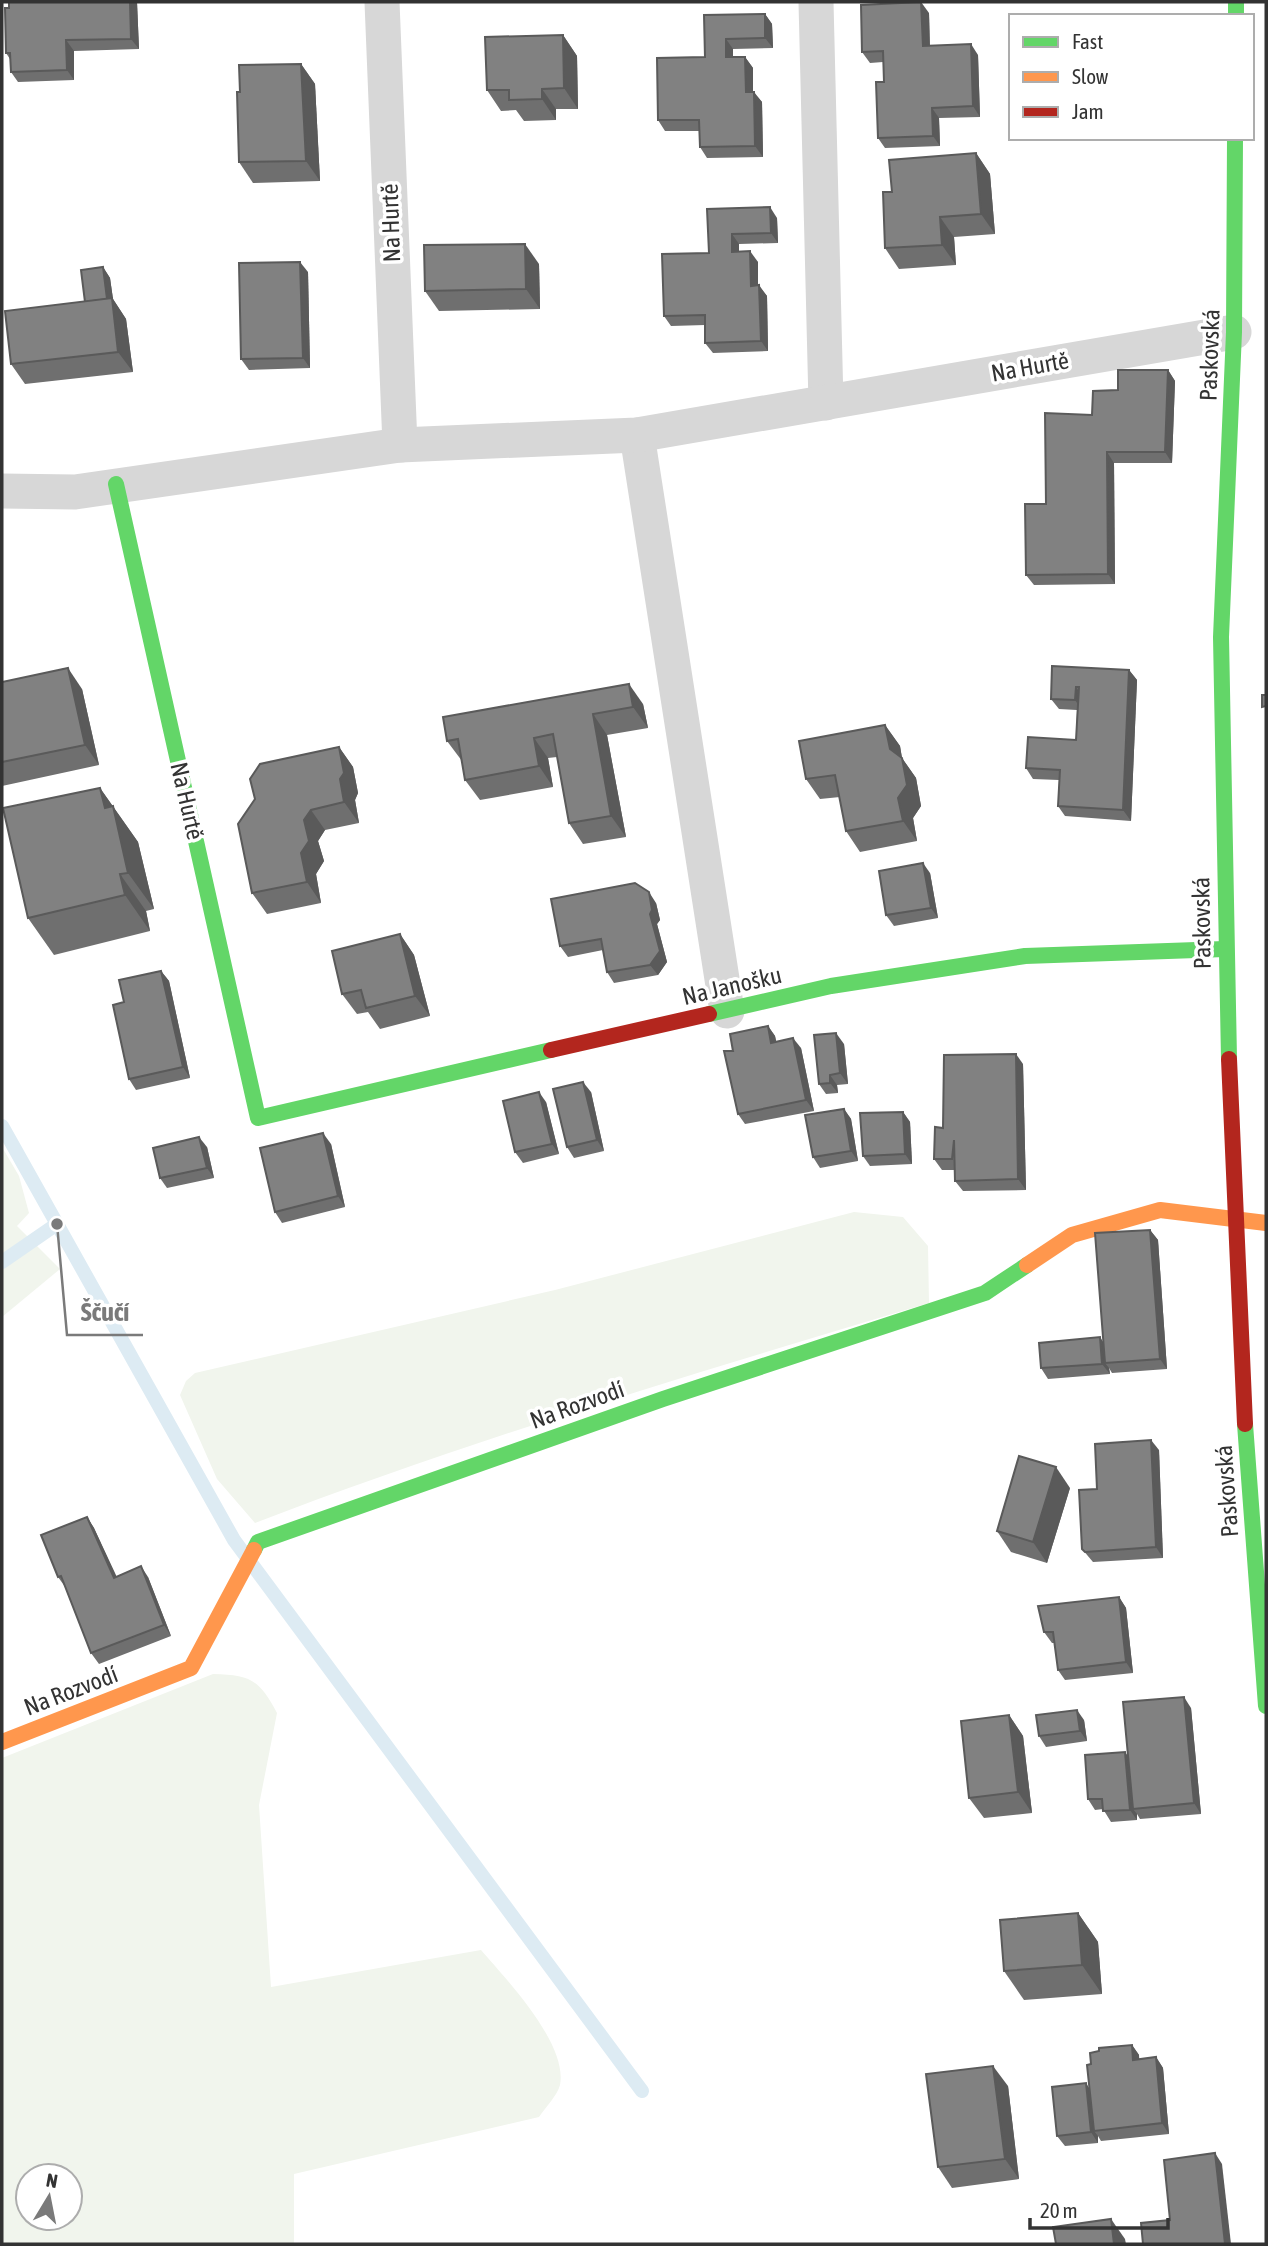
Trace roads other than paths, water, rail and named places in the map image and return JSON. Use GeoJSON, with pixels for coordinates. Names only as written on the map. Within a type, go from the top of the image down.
{"type":"FeatureCollection","features":[{"type":"Feature","properties":{"kind":"street","name":"Na Hurtě"},"geometry":{"type":"LineString","coordinates":[[382,2],[400,445]]}},
{"type":"Feature","properties":{"kind":"street"},"geometry":{"type":"LineString","coordinates":[[816,2],[826,402]]}},
{"type":"Feature","properties":{"kind":"street","name":"Paskovská"},"geometry":{"type":"LineString","coordinates":[[1235,140],[1234,332],[1222,637],[1225,949],[1243,1399],[1266,1706]]}},
{"type":"Feature","properties":{"kind":"street","name":"Na Hurtě"},"geometry":{"type":"LineString","coordinates":[[2,491],[75,492],[400,445],[637,435],[1234,332]]}},
{"type":"Feature","properties":{"kind":"street"},"geometry":{"type":"LineString","coordinates":[[637,435],[727,1011]]}},
{"type":"Feature","properties":{"kind":"street","name":"Na Hurtě"},"geometry":{"type":"LineString","coordinates":[[116,484],[258,1118]]}},
{"type":"Feature","properties":{"kind":"street","name":"Na Janošku"},"geometry":{"type":"LineString","coordinates":[[258,1118],[831,986],[1025,956],[1225,949]]}},
{"type":"Feature","properties":{"kind":"street","name":"Na Rozvodí"},"geometry":{"type":"LineString","coordinates":[[2,1742],[191,1668],[258,1542],[663,1399],[985,1293],[1072,1235],[1160,1210],[1266,1223]]}},
{"type":"Feature","properties":{"kind":"waterway"},"geometry":{"type":"LineString","coordinates":[[2,1126],[57,1224],[2,1262]]}},
{"type":"Feature","properties":{"kind":"waterway"},"geometry":{"type":"LineString","coordinates":[[57,1224],[234,1540],[642,2091]]}},
{"type":"Feature","properties":{"kind":"place","name":"Ščučí"},"geometry":{"type":"Point","coordinates":[57,1224]}}]}
